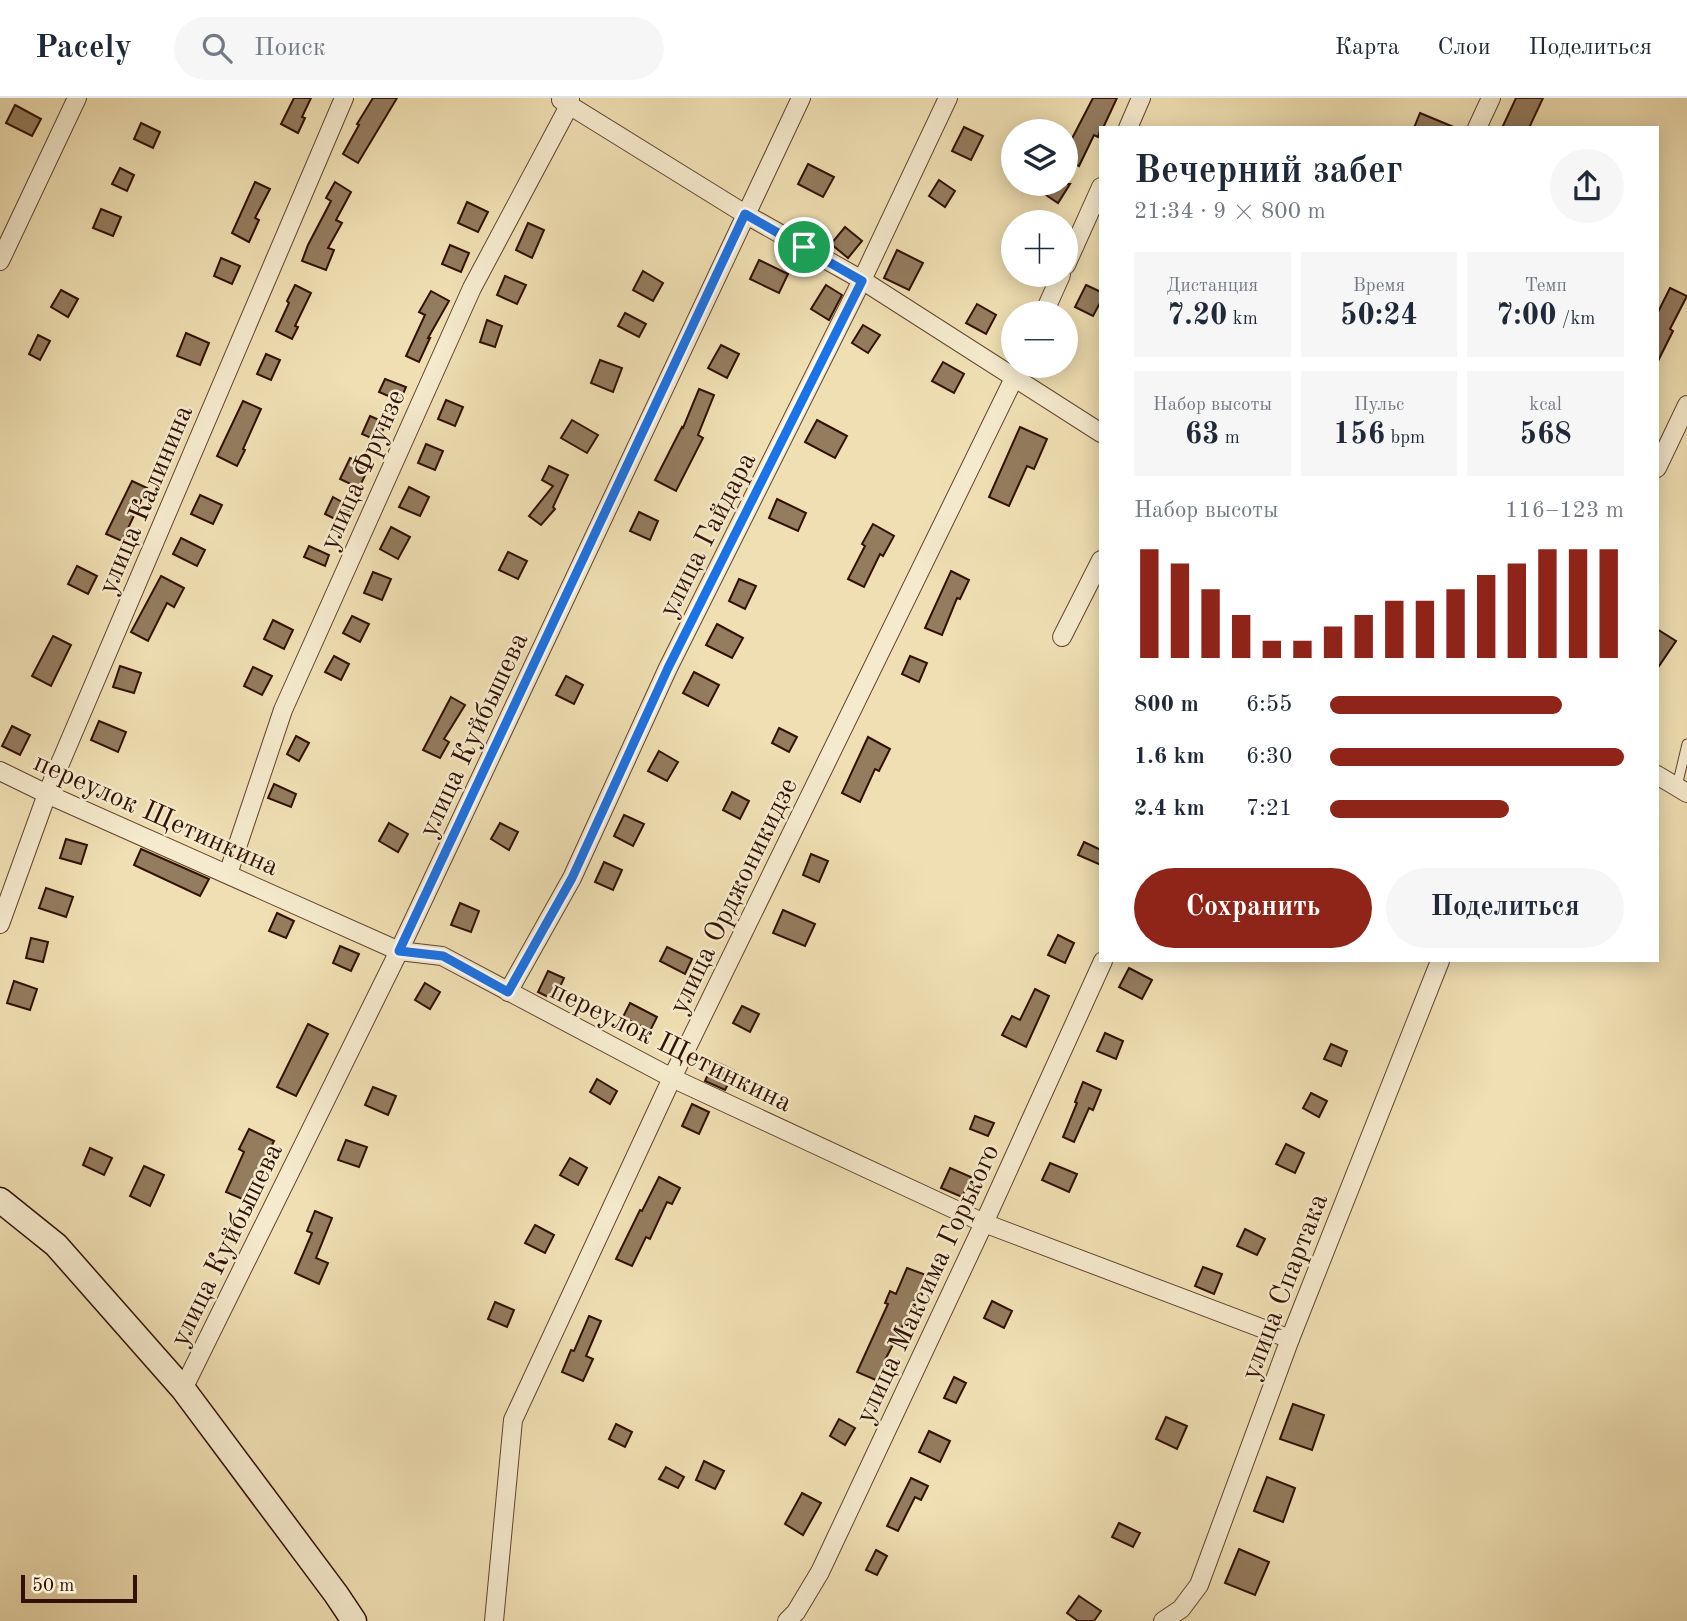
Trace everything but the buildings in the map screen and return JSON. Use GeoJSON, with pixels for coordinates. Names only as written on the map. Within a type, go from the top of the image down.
{"type":"FeatureCollection","features":[{"type":"Feature","properties":{"kind":"street"},"geometry":{"type":"LineString","coordinates":[[0,261],[77,98]]}},
{"type":"Feature","properties":{"kind":"street","name":"улица Калинина"},"geometry":{"type":"LineString","coordinates":[[0,924],[47,794],[344,98]]}},
{"type":"Feature","properties":{"kind":"street","name":"улица Куйбышева"},"geometry":{"type":"LineString","coordinates":[[183,1389],[399,951],[801,98]]}},
{"type":"Feature","properties":{"kind":"street","name":"улица Гайдара"},"geometry":{"type":"LineString","coordinates":[[508,992],[572,878],[668,668],[862,281],[948,98]]}},
{"type":"Feature","properties":{"kind":"street"},"geometry":{"type":"LineString","coordinates":[[1129,126],[1141,98]]}},
{"type":"Feature","properties":{"kind":"street"},"geometry":{"type":"LineString","coordinates":[[1478,126],[1490,98]]}},
{"type":"Feature","properties":{"kind":"street"},"geometry":{"type":"LineString","coordinates":[[566,101],[745,214],[1001,362]]}},
{"type":"Feature","properties":{"kind":"street","name":"улица Фрунзе"},"geometry":{"type":"LineString","coordinates":[[228,874],[283,710],[471,288],[566,101]]}},
{"type":"Feature","properties":{"kind":"street"},"geometry":{"type":"LineString","coordinates":[[1078,238],[1099,191]]}},
{"type":"Feature","properties":{"kind":"street","name":"улица Орджоникидзе"},"geometry":{"type":"LineString","coordinates":[[494,1621],[513,1420],[672,1078],[1015,378]]}},
{"type":"Feature","properties":{"kind":"street"},"geometry":{"type":"LineString","coordinates":[[1026,378],[1099,432]]}},
{"type":"Feature","properties":{"kind":"street"},"geometry":{"type":"LineString","coordinates":[[1659,464],[1687,405]]}},
{"type":"Feature","properties":{"kind":"street"},"geometry":{"type":"LineString","coordinates":[[1062,637],[1099,564]]}},
{"type":"Feature","properties":{"kind":"street","name":"переулок Щетинкина"},"geometry":{"type":"LineString","coordinates":[[0,771],[399,951],[443,956],[672,1078],[984,1223],[1290,1339]]}},
{"type":"Feature","properties":{"kind":"street"},"geometry":{"type":"LineString","coordinates":[[1659,776],[1682,789]]}},
{"type":"Feature","properties":{"kind":"street","name":"улица Максима Горького"},"geometry":{"type":"LineString","coordinates":[[787,1621],[796,1612],[820,1572],[984,1223],[1103,962]]}},
{"type":"Feature","properties":{"kind":"street","name":"улица Спартака"},"geometry":{"type":"LineString","coordinates":[[1163,1621],[1181,1609],[1199,1585],[1290,1339],[1440,962]]}},
{"type":"Feature","properties":{"kind":"street"},"geometry":{"type":"LineString","coordinates":[[0,1200],[56,1245],[183,1389],[354,1621]]}},
{"type":"Feature","properties":{"kind":"lane"},"geometry":{"type":"LineString","coordinates":[[1682,789],[1687,744]]}},
{"type":"Feature","properties":{"kind":"route"},"geometry":{"type":"LineString","coordinates":[[745,214],[804,247],[862,281],[668,668],[572,878],[508,992],[443,956],[399,951],[745,214]]}}]}
